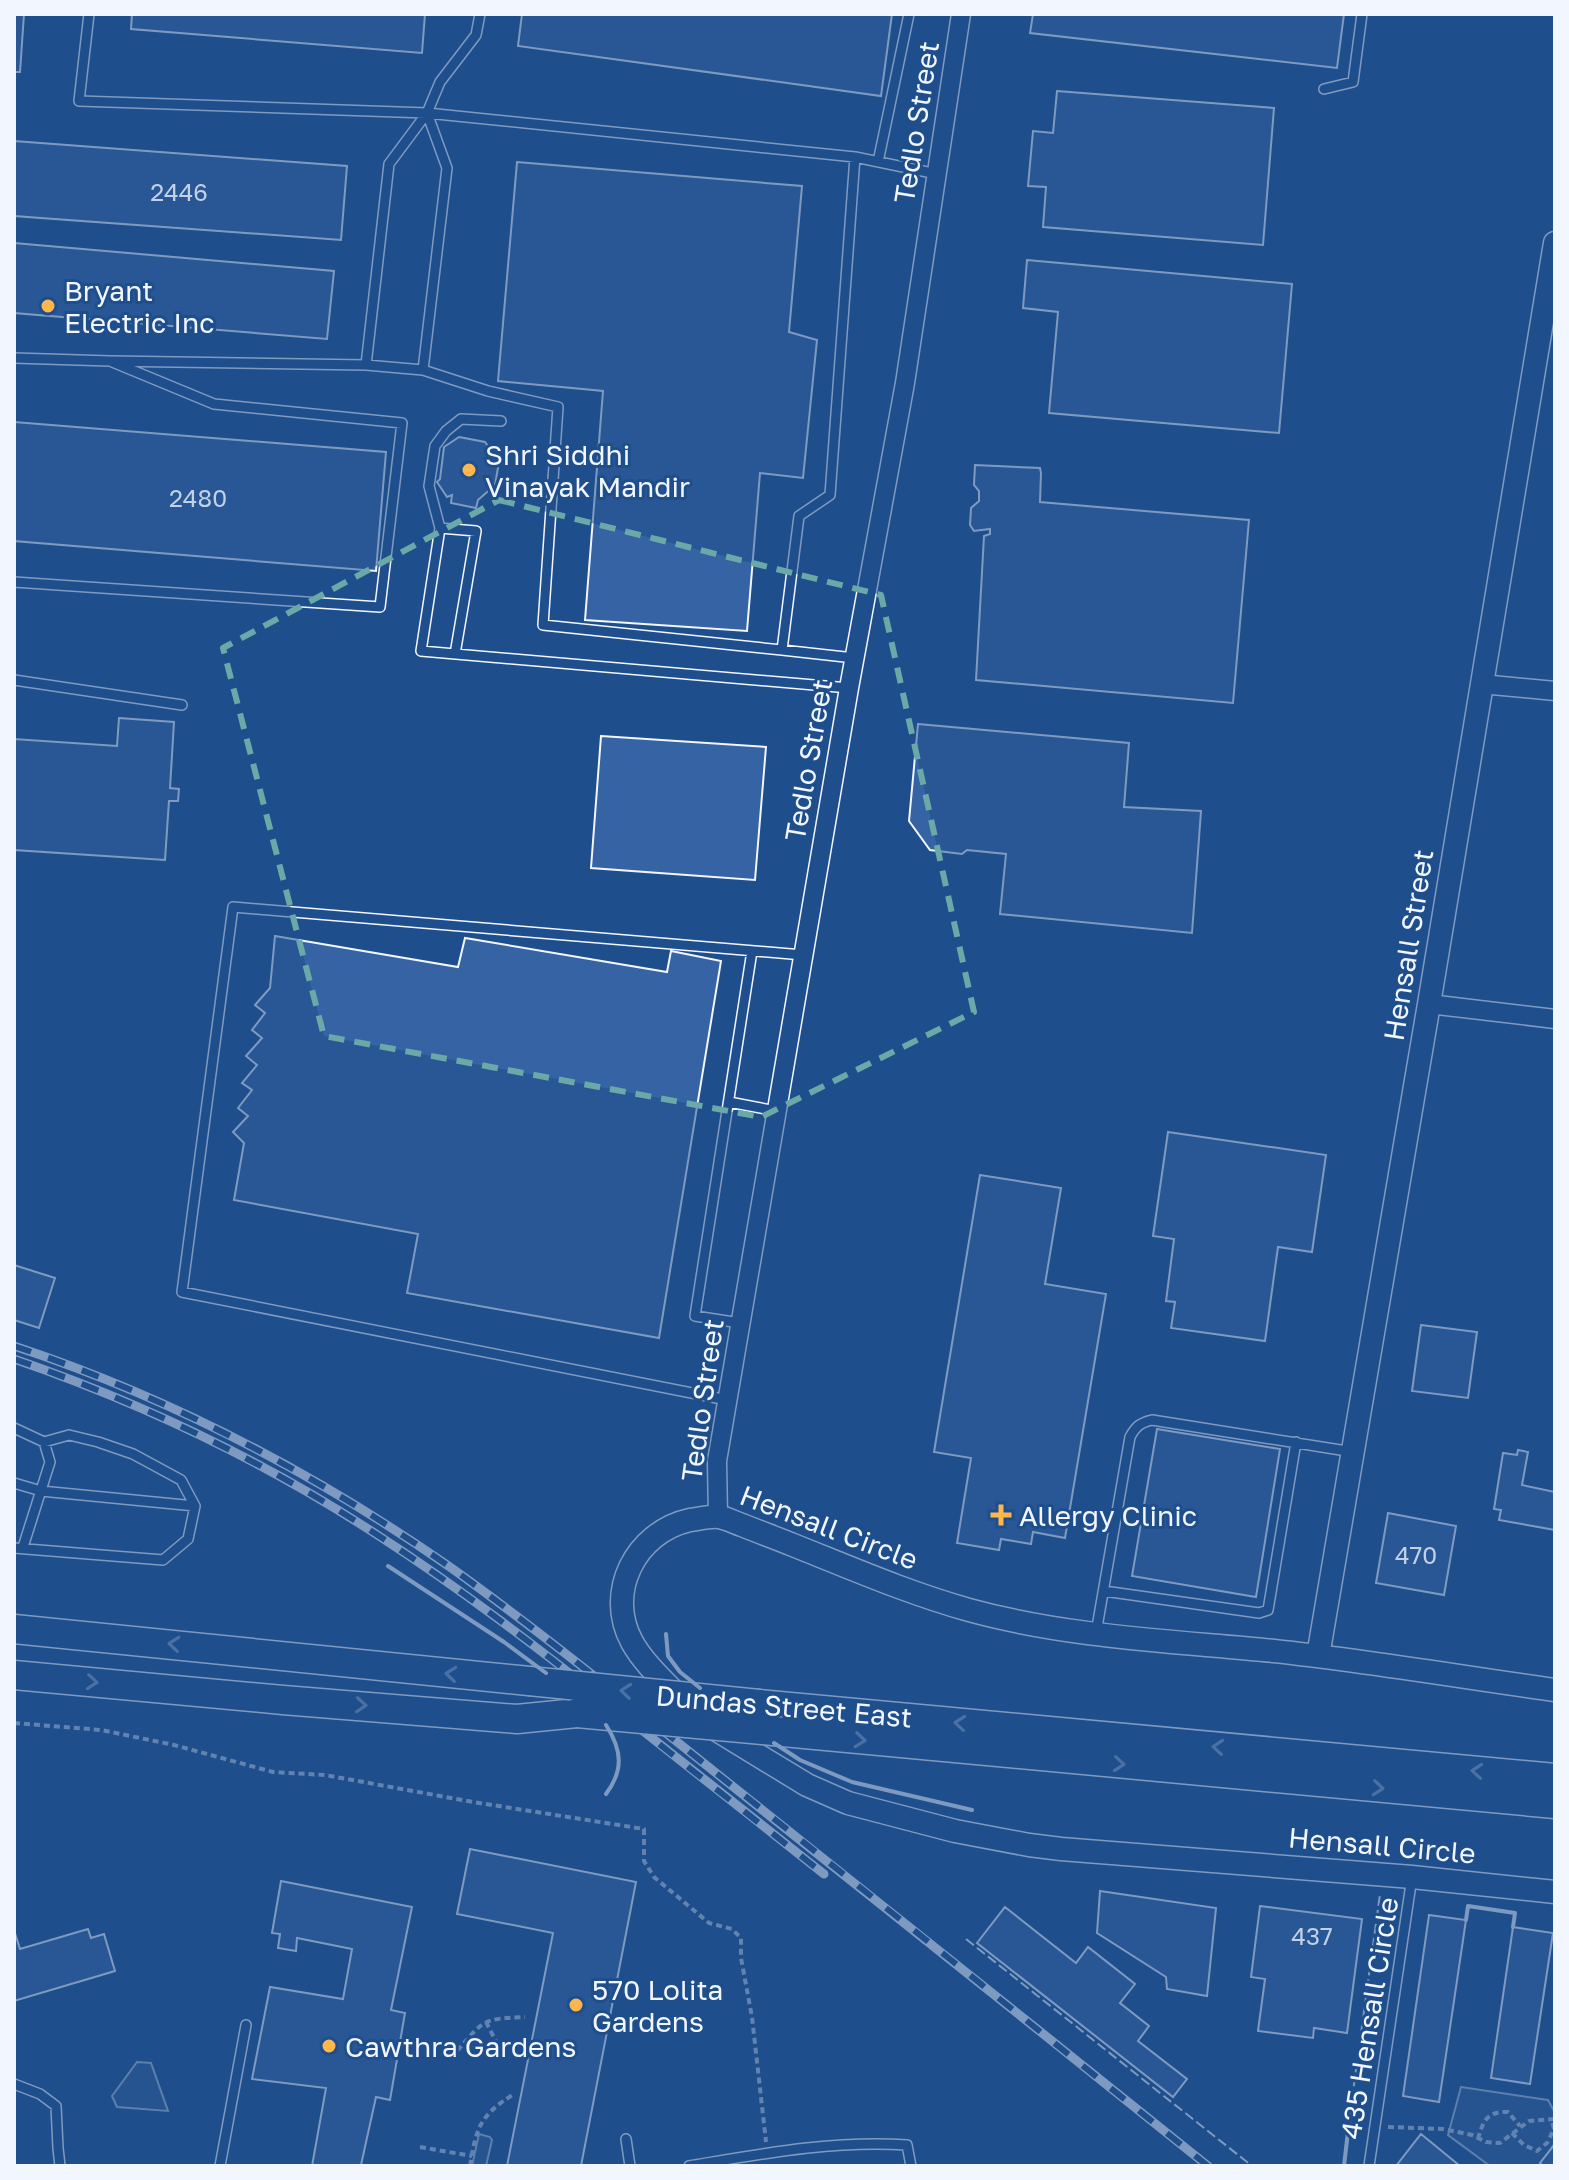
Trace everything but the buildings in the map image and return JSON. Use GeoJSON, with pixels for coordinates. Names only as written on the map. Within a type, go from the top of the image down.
{"type":"FeatureCollection","features":[{"type":"Feature","properties":{"kind":"main road","name":"Dundas Street East"},"geometry":{"type":"LineString","coordinates":[[14,1629],[759,1704],[1555,1778]]}},
{"type":"Feature","properties":{"kind":"main road","name":"Dundas Street East"},"geometry":{"type":"LineString","coordinates":[[14,1675],[517,1719],[577,1713],[1555,1804]]}},
{"type":"Feature","properties":{"kind":"street","name":"Tedlo Street"},"geometry":{"type":"LineString","coordinates":[[718,1517],[717,1461],[854,658],[905,383],[961,14]]}},
{"type":"Feature","properties":{"kind":"street","name":"Hensall Street"},"geometry":{"type":"LineString","coordinates":[[1318,1656],[1555,243]]}},
{"type":"Feature","properties":{"kind":"street"},"geometry":{"type":"LineString","coordinates":[[1481,684],[1555,691]]}},
{"type":"Feature","properties":{"kind":"street"},"geometry":{"type":"LineString","coordinates":[[1429,1004],[1555,1019]]}},
{"type":"Feature","properties":{"kind":"street","name":"Hensall Circle"},"geometry":{"type":"LineString","coordinates":[[1555,1690],[1318,1656],[1026,1623],[969,1610],[894,1586],[718,1517],[678,1524],[657,1534],[639,1551],[627,1572],[621,1595],[625,1625],[639,1654],[699,1719],[807,1785],[848,1803],[917,1822],[1029,1845],[1555,1892]]}},
{"type":"Feature","properties":{"kind":"lane"},"geometry":{"type":"LineString","coordinates":[[89,14],[79,101],[427,113],[855,157],[937,174]]}},
{"type":"Feature","properties":{"kind":"lane"},"geometry":{"type":"LineString","coordinates":[[366,365],[389,164],[427,113],[440,82],[476,35],[480,14]]}},
{"type":"Feature","properties":{"kind":"lane"},"geometry":{"type":"LineString","coordinates":[[878,162],[909,14]]}},
{"type":"Feature","properties":{"kind":"lane"},"geometry":{"type":"LineString","coordinates":[[1324,89],[1353,82],[1362,14]]}},
{"type":"Feature","properties":{"kind":"lane"},"geometry":{"type":"LineString","coordinates":[[423,370],[447,168],[427,113]]}},
{"type":"Feature","properties":{"kind":"lane"},"geometry":{"type":"LineString","coordinates":[[782,650],[799,516],[830,495],[855,157]]}},
{"type":"Feature","properties":{"kind":"lane"},"geometry":{"type":"LineString","coordinates":[[14,358],[366,365],[423,370],[488,391],[558,407],[543,625],[854,658]]}},
{"type":"Feature","properties":{"kind":"lane"},"geometry":{"type":"LineString","coordinates":[[14,582],[380,607],[402,423],[214,404],[110,361]]}},
{"type":"Feature","properties":{"kind":"lane"},"geometry":{"type":"LineString","coordinates":[[501,421],[461,419],[446,431],[435,446],[429,486],[440,528],[421,651],[849,688]]}},
{"type":"Feature","properties":{"kind":"lane"},"geometry":{"type":"LineString","coordinates":[[440,528],[476,531],[455,654]]}},
{"type":"Feature","properties":{"kind":"lane"},"geometry":{"type":"LineString","coordinates":[[14,680],[182,705]]}},
{"type":"Feature","properties":{"kind":"lane"},"geometry":{"type":"LineString","coordinates":[[727,1400],[182,1292],[233,907],[803,955]]}},
{"type":"Feature","properties":{"kind":"lane"},"geometry":{"type":"LineString","coordinates":[[740,1323],[695,1316],[752,951]]}},
{"type":"Feature","properties":{"kind":"lane"},"geometry":{"type":"LineString","coordinates":[[729,1102],[776,1111]]}},
{"type":"Feature","properties":{"kind":"lane"},"geometry":{"type":"LineString","coordinates":[[1096,1633],[1130,1437],[1136,1426],[1152,1420],[1353,1452]]}},
{"type":"Feature","properties":{"kind":"lane"},"geometry":{"type":"LineString","coordinates":[[14,1428],[44,1442],[69,1435],[98,1442],[133,1454],[181,1480],[195,1506],[188,1539],[163,1560],[18,1548],[50,1462],[44,1442]]}},
{"type":"Feature","properties":{"kind":"lane"},"geometry":{"type":"LineString","coordinates":[[1104,1591],[1259,1613],[1268,1610],[1296,1442]]}},
{"type":"Feature","properties":{"kind":"lane"},"geometry":{"type":"LineString","coordinates":[[14,1483],[41,1491],[195,1506]]}},
{"type":"Feature","properties":{"kind":"lane","name":"435 Hensall Circle"},"geometry":{"type":"LineString","coordinates":[[1369,2166],[1412,1877]]}},
{"type":"Feature","properties":{"kind":"lane"},"geometry":{"type":"LineString","coordinates":[[220,2166],[246,2025]]}},
{"type":"Feature","properties":{"kind":"lane"},"geometry":{"type":"LineString","coordinates":[[14,2084],[40,2094],[56,2106],[60,2166]]}},
{"type":"Feature","properties":{"kind":"lane"},"geometry":{"type":"LineString","coordinates":[[626,2139],[630,2166]]}},
{"type":"Feature","properties":{"kind":"lane"},"geometry":{"type":"LineString","coordinates":[[689,2166],[749,2161],[767,2152],[872,2143],[907,2145],[911,2166]]}},
{"type":"Feature","properties":{"kind":"path"},"geometry":{"type":"LineString","coordinates":[[14,1723],[101,1730],[174,1745],[273,1772],[325,1775],[644,1829],[644,1861],[654,1877],[709,1923],[732,1929],[741,1938],[741,1958],[752,2017],[767,2152]]}},
{"type":"Feature","properties":{"kind":"path"},"geometry":{"type":"LineString","coordinates":[[457,2051],[481,2024],[493,2018],[525,2017]]}},
{"type":"Feature","properties":{"kind":"path"},"geometry":{"type":"LineString","coordinates":[[486,2022],[502,2053]]}},
{"type":"Feature","properties":{"kind":"path"},"geometry":{"type":"LineString","coordinates":[[470,2166],[480,2124],[493,2106],[514,2094]]}},
{"type":"Feature","properties":{"kind":"path"},"geometry":{"type":"LineString","coordinates":[[1478,2139],[1482,2122],[1499,2112],[1508,2112],[1520,2126]]}},
{"type":"Feature","properties":{"kind":"path"},"geometry":{"type":"LineString","coordinates":[[1374,2126],[1443,2129],[1500,2143],[1520,2126],[1529,2121],[1553,2120],[1554,2129],[1547,2143],[1537,2151],[1524,2145],[1512,2133]]}},
{"type":"Feature","properties":{"kind":"path"},"geometry":{"type":"LineString","coordinates":[[420,2147],[472,2156]]}},
{"type":"Feature","properties":{"kind":"highlighted area"},"geometry":{"type":"Polygon","coordinates":[[[499,500],[881,595],[974,1012],[761,1117],[324,1036],[223,648],[499,500]]]}},
{"type":"Feature","properties":{"kind":"shaded area"},"geometry":{"type":"Polygon","coordinates":[[[137,2062],[151,2063],[168,2111],[117,2107],[112,2096],[137,2062]]]}},
{"type":"Feature","properties":{"kind":"shaded area"},"geometry":{"type":"Polygon","coordinates":[[[1461,2087],[1548,2100],[1555,2113],[1555,2143],[1539,2166],[1490,2166],[1448,2135],[1461,2087]]]}},
{"type":"Feature","properties":{"kind":"shaded area"},"geometry":{"type":"Polygon","coordinates":[[[479,2134],[492,2140],[486,2166],[472,2166],[479,2134]]]}},
{"type":"Feature","properties":{"kind":"railway"},"geometry":{"type":"LineString","coordinates":[[14,1346],[129,1389],[240,1441],[347,1500],[450,1567],[617,1694],[1208,2166]]}},
{"type":"Feature","properties":{"kind":"railway"},"geometry":{"type":"LineString","coordinates":[[14,1359],[109,1395],[202,1436],[292,1483],[379,1536],[528,1641],[824,1874]]}},
{"type":"Feature","properties":{"kind":"fence"},"geometry":{"type":"LineString","coordinates":[[1350,2114],[1380,1894]]}},
{"type":"Feature","properties":{"kind":"fence"},"geometry":{"type":"LineString","coordinates":[[966,1939],[1252,2166]]}},
{"type":"Feature","properties":{"kind":"wall"},"geometry":{"type":"LineString","coordinates":[[388,1566],[546,1673]]}},
{"type":"Feature","properties":{"kind":"wall"},"geometry":{"type":"LineString","coordinates":[[666,1634],[668,1656],[680,1672],[700,1688]]}},
{"type":"Feature","properties":{"kind":"wall"},"geometry":{"type":"LineString","coordinates":[[606,1725],[619,1760],[616,1777],[606,1794]]}},
{"type":"Feature","properties":{"kind":"wall"},"geometry":{"type":"LineString","coordinates":[[774,1743],[800,1760],[852,1782],[972,1810]]}},
{"type":"Feature","properties":{"kind":"wall"},"geometry":{"type":"LineString","coordinates":[[1466,1920],[1468,1906],[1515,1913],[1513,1927]]}},
{"type":"Feature","properties":{"kind":"wall"},"geometry":{"type":"LineString","coordinates":[[1344,2166],[1350,2114]]}},
{"type":"Feature","properties":{"kind":"place","name":"Bryant Electric Inc"},"geometry":{"type":"Point","coordinates":[48,306]}},
{"type":"Feature","properties":{"kind":"place","name":"Shri Siddhi Vinayak Mandir"},"geometry":{"type":"Point","coordinates":[469,470]}},
{"type":"Feature","properties":{"kind":"place","name":"Allergy Clinic"},"geometry":{"type":"Point","coordinates":[1001,1515]}},
{"type":"Feature","properties":{"kind":"place","name":"570 Lolita Gardens"},"geometry":{"type":"Point","coordinates":[576,2005]}},
{"type":"Feature","properties":{"kind":"place","name":"Cawthra Gardens"},"geometry":{"type":"Point","coordinates":[329,2046]}}]}
